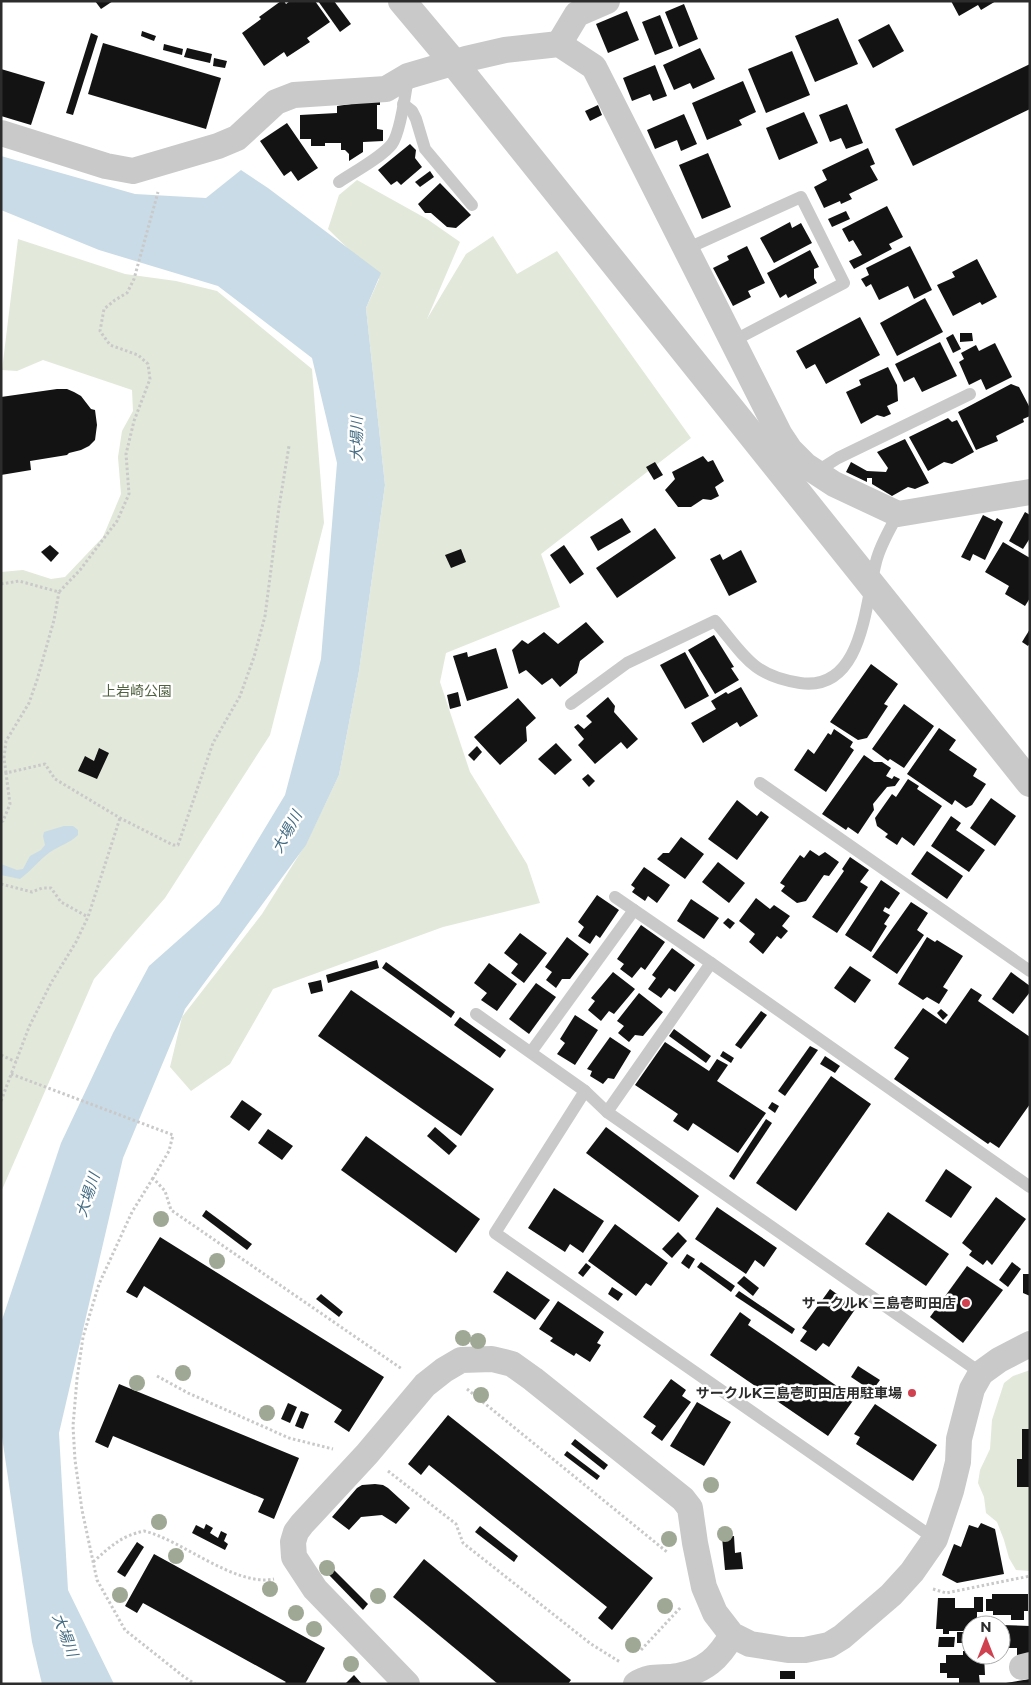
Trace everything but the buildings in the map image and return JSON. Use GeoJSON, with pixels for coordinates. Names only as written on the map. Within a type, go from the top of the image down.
{"type":"FeatureCollection","features":[{"type":"Feature","properties":{"kind":"street"},"geometry":{"type":"LineString","coordinates":[[402,1],[454,63],[1030,783]]}},
{"type":"Feature","properties":{"kind":"street"},"geometry":{"type":"LineString","coordinates":[[559,44],[577,14],[607,1]]}},
{"type":"Feature","properties":{"kind":"street"},"geometry":{"type":"LineString","coordinates":[[1,133],[106,166],[132,171],[152,167],[237,138],[276,102],[294,95],[386,88],[408,76],[505,50],[559,44],[594,67],[780,435],[790,450],[805,465],[834,484],[898,514],[1030,492]]}},
{"type":"Feature","properties":{"kind":"street"},"geometry":{"type":"LineString","coordinates":[[407,1684],[315,1589],[294,1557],[293,1542],[296,1532],[302,1524],[434,1378],[461,1360],[472,1358],[492,1359],[512,1364],[683,1499],[690,1508],[704,1587],[715,1613],[732,1635],[750,1644],[788,1650],[805,1650],[829,1645],[842,1637],[891,1595],[912,1572],[935,1539],[952,1492],[958,1462],[959,1439],[972,1389],[981,1373],[999,1360],[1030,1344]]}},
{"type":"Feature","properties":{"kind":"street"},"geometry":{"type":"LineString","coordinates":[[641,1681],[677,1676],[709,1664],[719,1656],[732,1635]]}},
{"type":"Feature","properties":{"kind":"lane"},"geometry":{"type":"LineString","coordinates":[[339,182],[393,143],[408,76]]}},
{"type":"Feature","properties":{"kind":"lane"},"geometry":{"type":"LineString","coordinates":[[403,104],[412,111],[416,119],[425,149],[472,205]]}},
{"type":"Feature","properties":{"kind":"lane"},"geometry":{"type":"LineString","coordinates":[[686,249],[801,197],[844,282],[733,341]]}},
{"type":"Feature","properties":{"kind":"lane"},"geometry":{"type":"LineString","coordinates":[[816,472],[838,458],[970,394]]}},
{"type":"Feature","properties":{"kind":"lane"},"geometry":{"type":"LineString","coordinates":[[571,704],[628,663],[715,620],[751,665],[763,672],[780,679],[803,683],[822,683],[831,679],[841,671],[861,633],[876,561],[884,540],[898,514]]}},
{"type":"Feature","properties":{"kind":"lane"},"geometry":{"type":"LineString","coordinates":[[760,783],[1030,971]]}},
{"type":"Feature","properties":{"kind":"lane"},"geometry":{"type":"LineString","coordinates":[[615,897],[1030,1187]]}},
{"type":"Feature","properties":{"kind":"lane"},"geometry":{"type":"LineString","coordinates":[[531,1052],[634,910]]}},
{"type":"Feature","properties":{"kind":"lane"},"geometry":{"type":"LineString","coordinates":[[607,1112],[711,963]]}},
{"type":"Feature","properties":{"kind":"lane"},"geometry":{"type":"LineString","coordinates":[[476,1014],[585,1091],[607,1112],[981,1373]]}},
{"type":"Feature","properties":{"kind":"lane"},"geometry":{"type":"LineString","coordinates":[[585,1091],[495,1233],[935,1539]]}},
{"type":"Feature","properties":{"kind":"path"},"geometry":{"type":"LineString","coordinates":[[1,822],[10,804],[4,758],[6,741],[29,703],[38,680],[54,620],[59,592],[80,570],[117,521],[128,494],[126,454],[134,421],[150,379],[148,364],[138,356],[110,345],[100,331],[104,309],[127,293],[134,279],[158,191]]}},
{"type":"Feature","properties":{"kind":"path"},"geometry":{"type":"LineString","coordinates":[[6,773],[45,764],[55,778],[120,818],[173,845],[178,845],[213,743],[240,696],[254,658],[265,616],[289,446]]}},
{"type":"Feature","properties":{"kind":"path"},"geometry":{"type":"LineString","coordinates":[[1,584],[19,581],[59,592]]}},
{"type":"Feature","properties":{"kind":"path"},"geometry":{"type":"LineString","coordinates":[[1,1101],[29,1026],[88,917],[120,818]]}},
{"type":"Feature","properties":{"kind":"path"},"geometry":{"type":"LineString","coordinates":[[1,884],[32,892],[42,888],[51,888],[61,902],[88,917]]}},
{"type":"Feature","properties":{"kind":"path"},"geometry":{"type":"LineString","coordinates":[[1,1055],[16,1062]]}},
{"type":"Feature","properties":{"kind":"path"},"geometry":{"type":"LineString","coordinates":[[11,1074],[173,1136],[169,1151],[132,1212],[99,1284],[83,1337],[73,1426],[75,1460],[80,1493],[97,1580],[125,1630],[195,1684]]}},
{"type":"Feature","properties":{"kind":"path"},"geometry":{"type":"LineString","coordinates":[[153,1178],[165,1191],[171,1210],[434,1378],[670,1555]]}},
{"type":"Feature","properties":{"kind":"path"},"geometry":{"type":"LineString","coordinates":[[157,1376],[197,1397],[289,1438],[319,1447],[367,1454],[456,1524],[462,1544],[641,1681]]}},
{"type":"Feature","properties":{"kind":"path"},"geometry":{"type":"LineString","coordinates":[[93,1562],[116,1542],[129,1534],[144,1531],[150,1532],[235,1573],[250,1578],[264,1581],[304,1573]]}},
{"type":"Feature","properties":{"kind":"path"},"geometry":{"type":"LineString","coordinates":[[912,1572],[922,1586],[946,1593],[1030,1576]]}},
{"type":"Feature","properties":{"kind":"path"},"geometry":{"type":"LineString","coordinates":[[638,1652],[646,1646],[683,1605],[706,1614],[715,1613]]}},
{"type":"Feature","properties":{"kind":"green space"},"geometry":{"type":"Polygon","coordinates":[[[357,180],[427,219],[460,242],[427,319],[466,254],[493,236],[517,274],[557,251],[691,438],[541,554],[560,607],[446,653],[440,682],[470,772],[527,864],[540,903],[443,927],[273,989],[230,1064],[191,1091],[170,1067],[182,1017],[262,914],[307,842],[339,775],[359,671],[385,485],[366,308],[379,279],[328,229],[339,195],[357,180]]]}},
{"type":"Feature","properties":{"kind":"green space","name":"上岩崎公園"},"geometry":{"type":"Polygon","coordinates":[[[18,239],[125,274],[176,281],[217,291],[312,369],[324,523],[270,735],[165,898],[94,979],[1,1192],[1,572],[23,570],[51,579],[65,577],[103,537],[121,494],[118,457],[122,431],[133,411],[132,390],[43,360],[17,371],[2,370],[18,239]]]}},
{"type":"Feature","properties":{"kind":"green space"},"geometry":{"type":"Polygon","coordinates":[[[1030,1370],[1030,1571],[1016,1570],[1009,1558],[997,1522],[986,1513],[984,1497],[978,1483],[980,1470],[990,1449],[992,1420],[1004,1383],[1013,1376],[1030,1370]]]}},
{"type":"Feature","properties":{"kind":"water","name":"大場川"},"geometry":{"type":"Polygon","coordinates":[[[1,156],[135,194],[206,198],[241,170],[268,188],[381,273],[366,308],[385,485],[359,671],[339,775],[306,845],[185,1009],[123,1158],[59,1433],[68,1590],[114,1684],[42,1684],[32,1642],[1,1430],[1,1323],[61,1143],[113,1033],[149,966],[219,904],[285,795],[321,659],[337,463],[312,358],[218,286],[99,250],[1,210],[1,156]]]}},
{"type":"Feature","properties":{"kind":"water"},"geometry":{"type":"Polygon","coordinates":[[[64,826],[73,826],[78,830],[78,835],[42,858],[20,879],[1,875],[1,864],[17,870],[23,869],[30,856],[41,850],[45,845],[44,832],[64,826]]]}},
{"type":"Feature","properties":{"kind":"place","name":"サークルK 三島壱町田店"},"geometry":{"type":"Point","coordinates":[966,1303]}},
{"type":"Feature","properties":{"kind":"place","name":"サークルK三島壱町田店用駐車場"},"geometry":{"type":"Point","coordinates":[912,1393]}}]}
